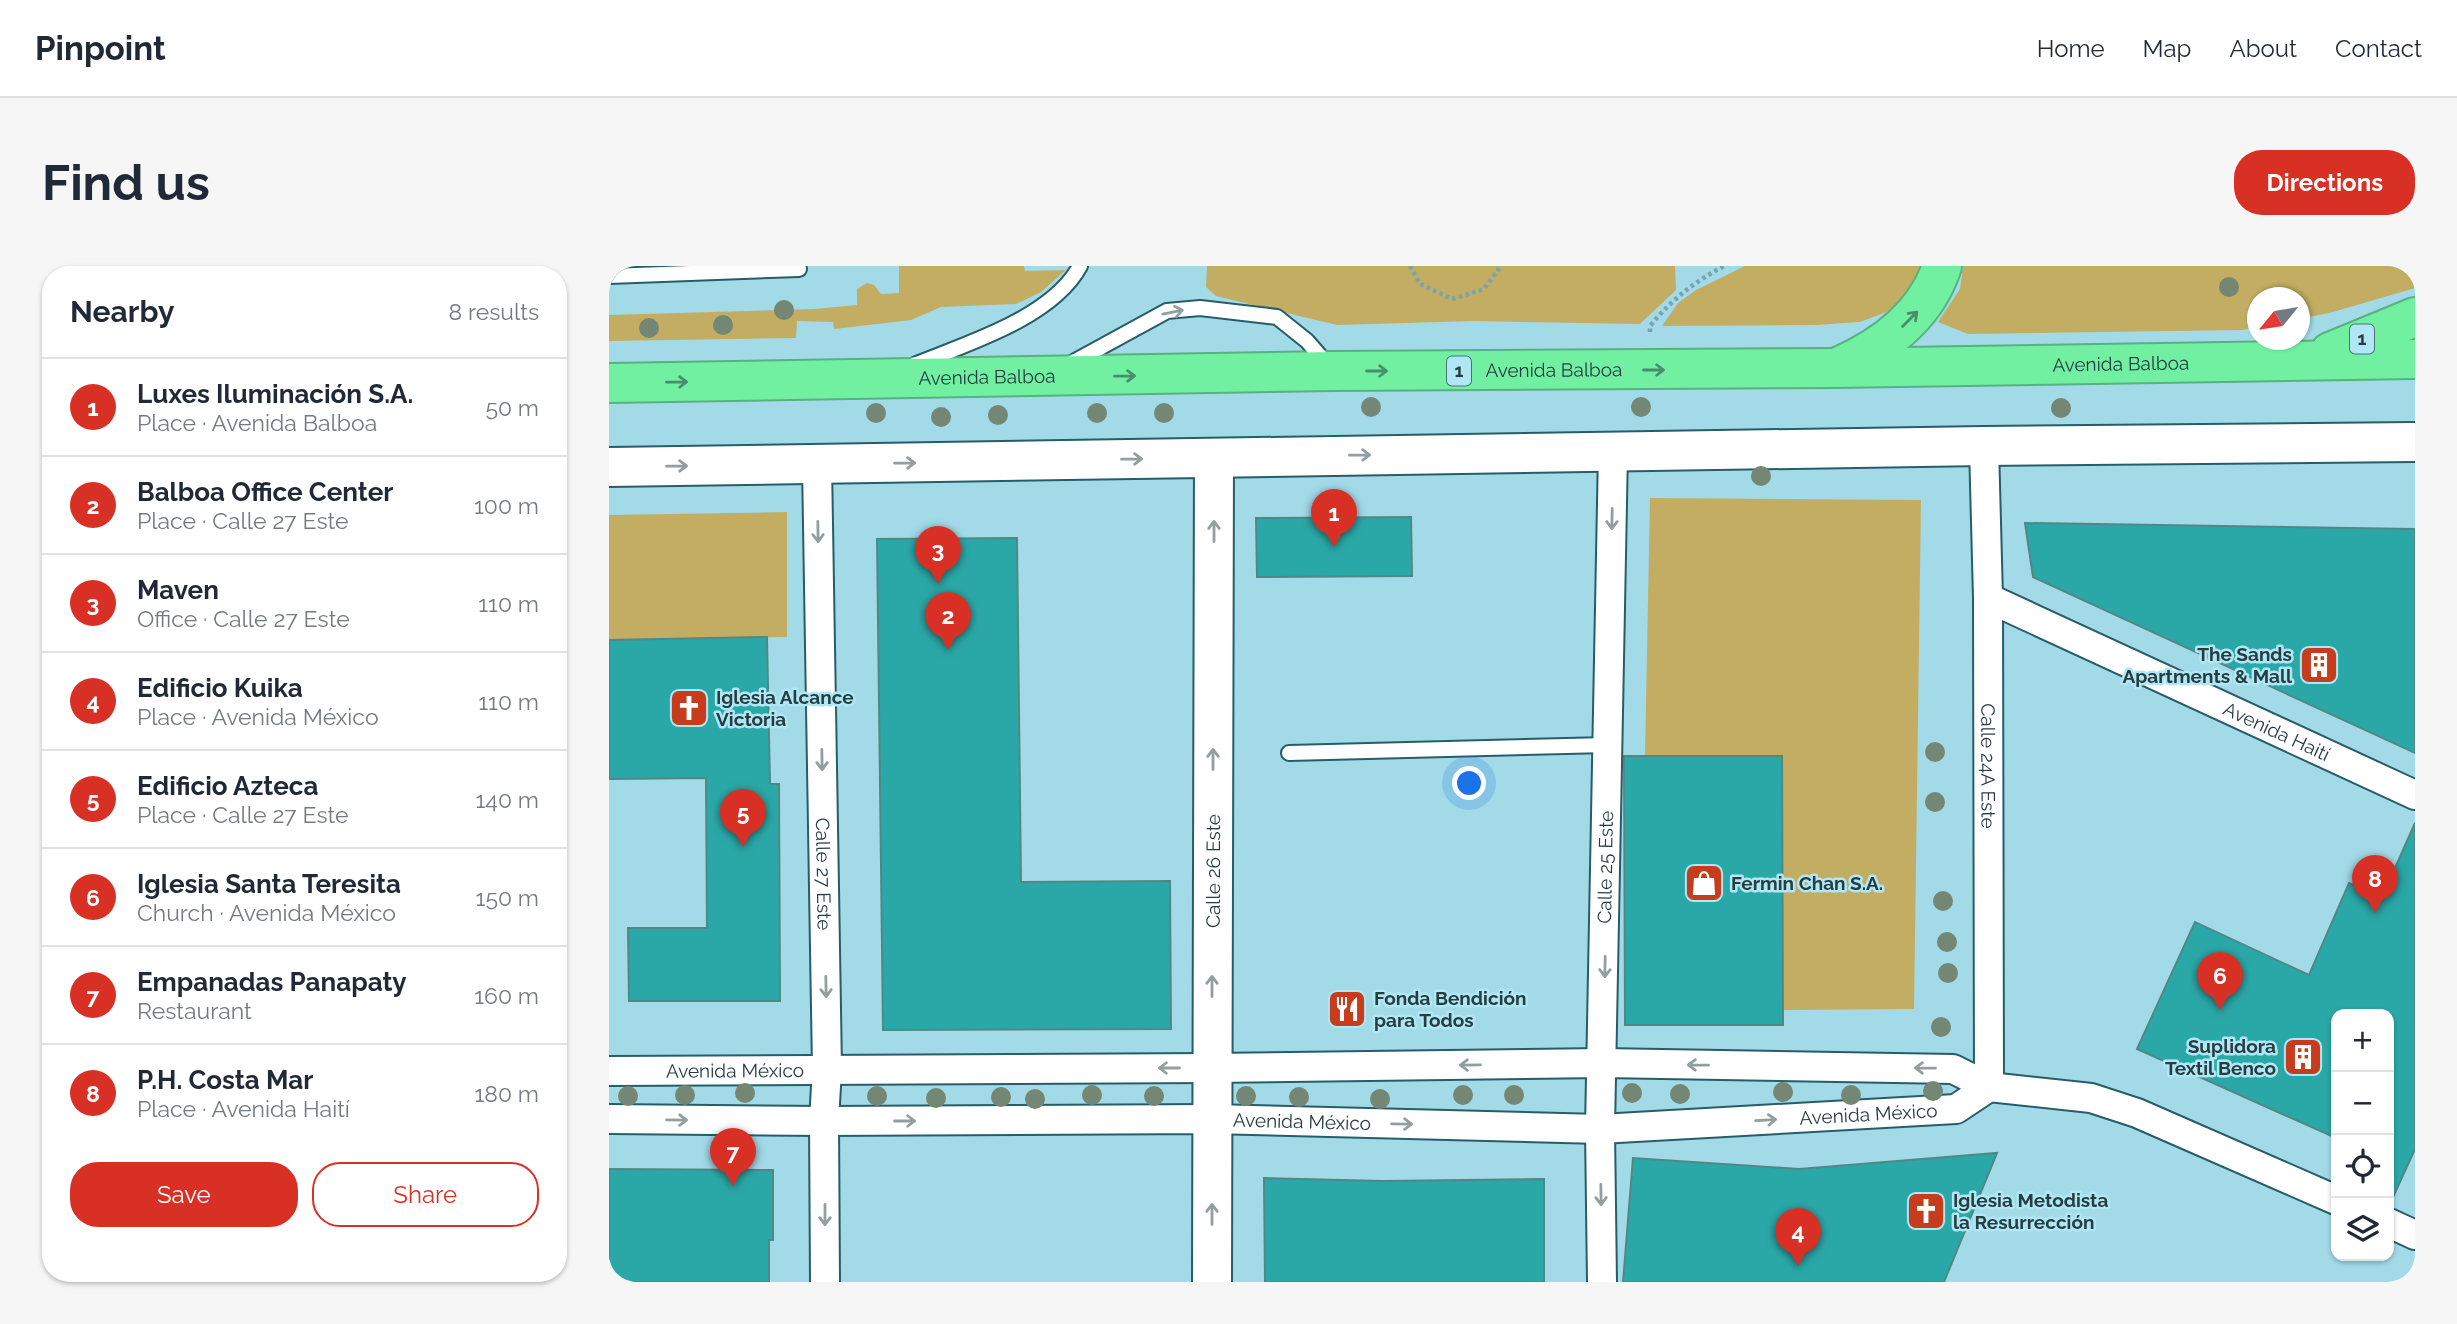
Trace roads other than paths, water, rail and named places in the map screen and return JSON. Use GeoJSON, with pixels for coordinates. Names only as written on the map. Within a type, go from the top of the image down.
{"type":"FeatureCollection","features":[{"type":"Feature","properties":{"kind":"highway"},"geometry":{"type":"LineString","coordinates":[[1835,368],[1882,344],[1902,326],[1928,297],[1941,266]]}},
{"type":"Feature","properties":{"kind":"highway","name":"1"},"geometry":{"type":"LineString","coordinates":[[2308,360],[2415,317]]}},
{"type":"Feature","properties":{"kind":"highway","name":"Avenida Balboa"},"geometry":{"type":"LineString","coordinates":[[609,383],[1333,371],[1835,368],[2415,359]]}},
{"type":"Feature","properties":{"kind":"main road"},"geometry":{"type":"LineString","coordinates":[[609,467],[1613,451],[2415,442]]}},
{"type":"Feature","properties":{"kind":"main road","name":"Calle 26 Este"},"geometry":{"type":"LineString","coordinates":[[1212,1282],[1214,458]]}},
{"type":"Feature","properties":{"kind":"street","name":"Calle 24A Este"},"geometry":{"type":"LineString","coordinates":[[1984,446],[1988,598],[1989,1087]]}},
{"type":"Feature","properties":{"kind":"street","name":"Calle 25 Este"},"geometry":{"type":"LineString","coordinates":[[1602,1282],[1600,1129],[1613,451]]}},
{"type":"Feature","properties":{"kind":"street","name":"Calle 27 Este"},"geometry":{"type":"LineString","coordinates":[[817,464],[827,1069],[824,1121],[825,1282]]}},
{"type":"Feature","properties":{"kind":"street","name":"Avenida Haití"},"geometry":{"type":"LineString","coordinates":[[1988,598],[2415,796]]}},
{"type":"Feature","properties":{"kind":"street","name":"Avenida México"},"geometry":{"type":"LineString","coordinates":[[609,1071],[1603,1063],[1953,1069],[1989,1087],[2103,1101],[2137,1113],[2331,1198]]}},
{"type":"Feature","properties":{"kind":"street","name":"Avenida México"},"geometry":{"type":"LineString","coordinates":[[609,1119],[1211,1119],[1600,1129],[1956,1110],[1989,1087]]}},
{"type":"Feature","properties":{"kind":"street"},"geometry":{"type":"LineString","coordinates":[[2394,1225],[2415,1235]]}},
{"type":"Feature","properties":{"kind":"lane"},"geometry":{"type":"LineString","coordinates":[[880,379],[1003,329],[1057,296],[1080,266]]}},
{"type":"Feature","properties":{"kind":"lane"},"geometry":{"type":"LineString","coordinates":[[609,276],[799,269]]}},
{"type":"Feature","properties":{"kind":"lane"},"geometry":{"type":"LineString","coordinates":[[1048,377],[1167,311],[1200,308],[1277,317],[1307,341],[1333,371]]}},
{"type":"Feature","properties":{"kind":"lane"},"geometry":{"type":"LineString","coordinates":[[1289,753],[1608,745]]}},
{"type":"Feature","properties":{"kind":"place","name":"Luxes Iluminación S.A."},"geometry":{"type":"Point","coordinates":[1334,547]}},
{"type":"Feature","properties":{"kind":"place","name":"Maven"},"geometry":{"type":"Point","coordinates":[938,584]}},
{"type":"Feature","properties":{"kind":"place","name":"Balboa Office Center"},"geometry":{"type":"Point","coordinates":[948,650]}},
{"type":"Feature","properties":{"kind":"place","name":"The Sands Apartments & Mall"},"geometry":{"type":"Point","coordinates":[2319,665]}},
{"type":"Feature","properties":{"kind":"place","name":"Iglesia Alcance Victoria"},"geometry":{"type":"Point","coordinates":[689,708]}},
{"type":"Feature","properties":{"kind":"place","name":"Edificio Azteca"},"geometry":{"type":"Point","coordinates":[743,847]}},
{"type":"Feature","properties":{"kind":"place","name":"Fermin Chan S.A."},"geometry":{"type":"Point","coordinates":[1704,883]}},
{"type":"Feature","properties":{"kind":"place","name":"P.H. Costa Mar"},"geometry":{"type":"Point","coordinates":[2375,913]}},
{"type":"Feature","properties":{"kind":"place","name":"Fonda Bendición para Todos"},"geometry":{"type":"Point","coordinates":[1347,1009]}},
{"type":"Feature","properties":{"kind":"place","name":"Iglesia Santa Teresita"},"geometry":{"type":"Point","coordinates":[2220,1010]}},
{"type":"Feature","properties":{"kind":"place","name":"Suplidora Textil Benco"},"geometry":{"type":"Point","coordinates":[2303,1057]}},
{"type":"Feature","properties":{"kind":"place","name":"Empanadas Panapaty"},"geometry":{"type":"Point","coordinates":[733,1186]}},
{"type":"Feature","properties":{"kind":"place","name":"Iglesia Metodista la Resurrección"},"geometry":{"type":"Point","coordinates":[1926,1211]}},
{"type":"Feature","properties":{"kind":"place","name":"Edificio Kuika"},"geometry":{"type":"Point","coordinates":[1798,1266]}}]}
